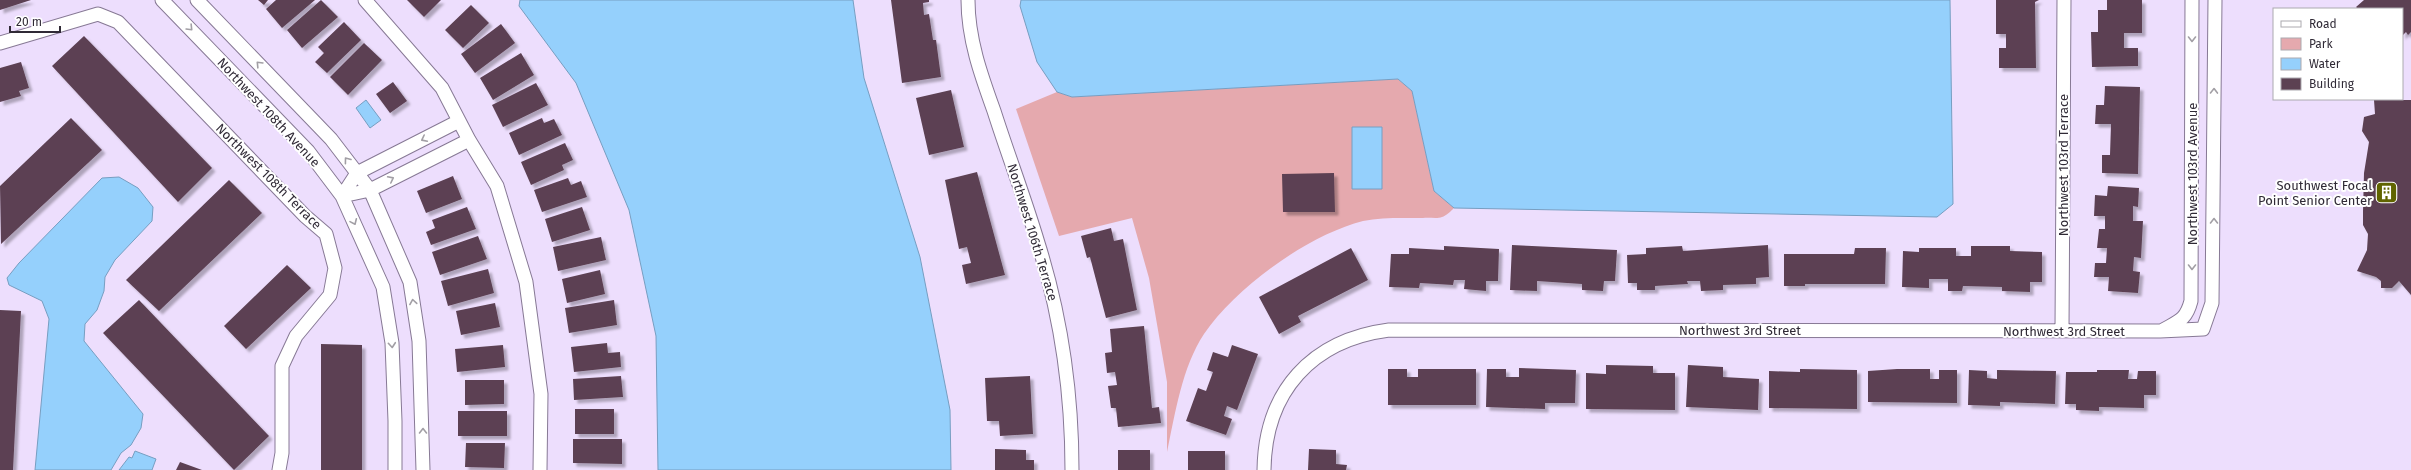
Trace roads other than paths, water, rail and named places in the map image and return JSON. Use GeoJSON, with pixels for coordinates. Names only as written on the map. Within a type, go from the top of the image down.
{"type":"FeatureCollection","features":[{"type":"Feature","properties":{"kind":"street","name":"Northwest 108th Avenue"},"geometry":{"type":"LineString","coordinates":[[162,0],[308,151],[342,196],[383,287],[392,343],[395,470]]}},
{"type":"Feature","properties":{"kind":"street","name":"Northwest 108th Avenue"},"geometry":{"type":"LineString","coordinates":[[197,0],[331,139],[370,190],[410,282],[419,341],[423,470]]}},
{"type":"Feature","properties":{"kind":"street"},"geometry":{"type":"LineString","coordinates":[[365,0],[442,88],[469,140],[497,186],[526,282],[541,394],[540,470]]}},
{"type":"Feature","properties":{"kind":"street","name":"Northwest 106th Terrace"},"geometry":{"type":"LineString","coordinates":[[968,0],[968,23],[976,60],[1038,243],[1055,301],[1066,374],[1072,470]]}},
{"type":"Feature","properties":{"kind":"street","name":"Northwest 103rd Terrace"},"geometry":{"type":"LineString","coordinates":[[2062,330],[2064,0]]}},
{"type":"Feature","properties":{"kind":"street","name":"Northwest 103rd Avenue"},"geometry":{"type":"LineString","coordinates":[[2160,331],[2181,320],[2188,313],[2191,301],[2192,0]]}},
{"type":"Feature","properties":{"kind":"street","name":"Northwest 103rd Avenue"},"geometry":{"type":"LineString","coordinates":[[2203,329],[2212,303],[2213,280],[2215,0]]}},
{"type":"Feature","properties":{"kind":"street","name":"Northwest 108th Terrace"},"geometry":{"type":"LineString","coordinates":[[0,43],[98,14],[118,22],[305,216],[326,234],[334,268],[330,295],[296,336],[282,366],[282,453],[279,470]]}},
{"type":"Feature","properties":{"kind":"street"},"geometry":{"type":"LineString","coordinates":[[342,196],[357,173],[459,121]]}},
{"type":"Feature","properties":{"kind":"street"},"geometry":{"type":"LineString","coordinates":[[342,196],[370,190],[469,140]]}},
{"type":"Feature","properties":{"kind":"street","name":"Northwest 3rd Street"},"geometry":{"type":"LineString","coordinates":[[1264,470],[1269,426],[1280,400],[1292,381],[1316,357],[1334,346],[1358,336],[1389,330],[2160,331],[2203,329]]}},
{"type":"Feature","properties":{"kind":"water"},"geometry":{"type":"Polygon","coordinates":[[[520,0],[853,0],[864,78],[920,257],[950,410],[951,470],[658,470],[656,336],[629,210],[576,83],[519,6],[520,0]]]}},
{"type":"Feature","properties":{"kind":"water"},"geometry":{"type":"Polygon","coordinates":[[[1021,0],[1950,0],[1953,204],[1937,217],[1454,208],[1434,191],[1412,91],[1398,79],[1072,97],[1057,92],[1037,62],[1020,6],[1021,0]]]}},
{"type":"Feature","properties":{"kind":"water"},"geometry":{"type":"Polygon","coordinates":[[[366,100],[381,120],[370,128],[356,108],[366,100]]]}},
{"type":"Feature","properties":{"kind":"water"},"geometry":{"type":"Polygon","coordinates":[[[1352,127],[1382,127],[1382,189],[1352,189],[1352,127]]]}},
{"type":"Feature","properties":{"kind":"water"},"geometry":{"type":"Polygon","coordinates":[[[119,177],[138,188],[153,207],[152,221],[115,260],[105,277],[104,291],[97,310],[85,324],[84,341],[143,414],[141,428],[131,445],[121,453],[111,470],[35,470],[49,319],[42,301],[9,285],[7,278],[19,263],[102,178],[119,177]]]}},
{"type":"Feature","properties":{"kind":"water"},"geometry":{"type":"Polygon","coordinates":[[[135,451],[156,459],[152,470],[119,470],[129,457],[132,458],[135,451]]]}},
{"type":"Feature","properties":{"kind":"place","name":"Southwest Focal Point Senior Center"},"geometry":{"type":"Point","coordinates":[2387,192]}}]}
